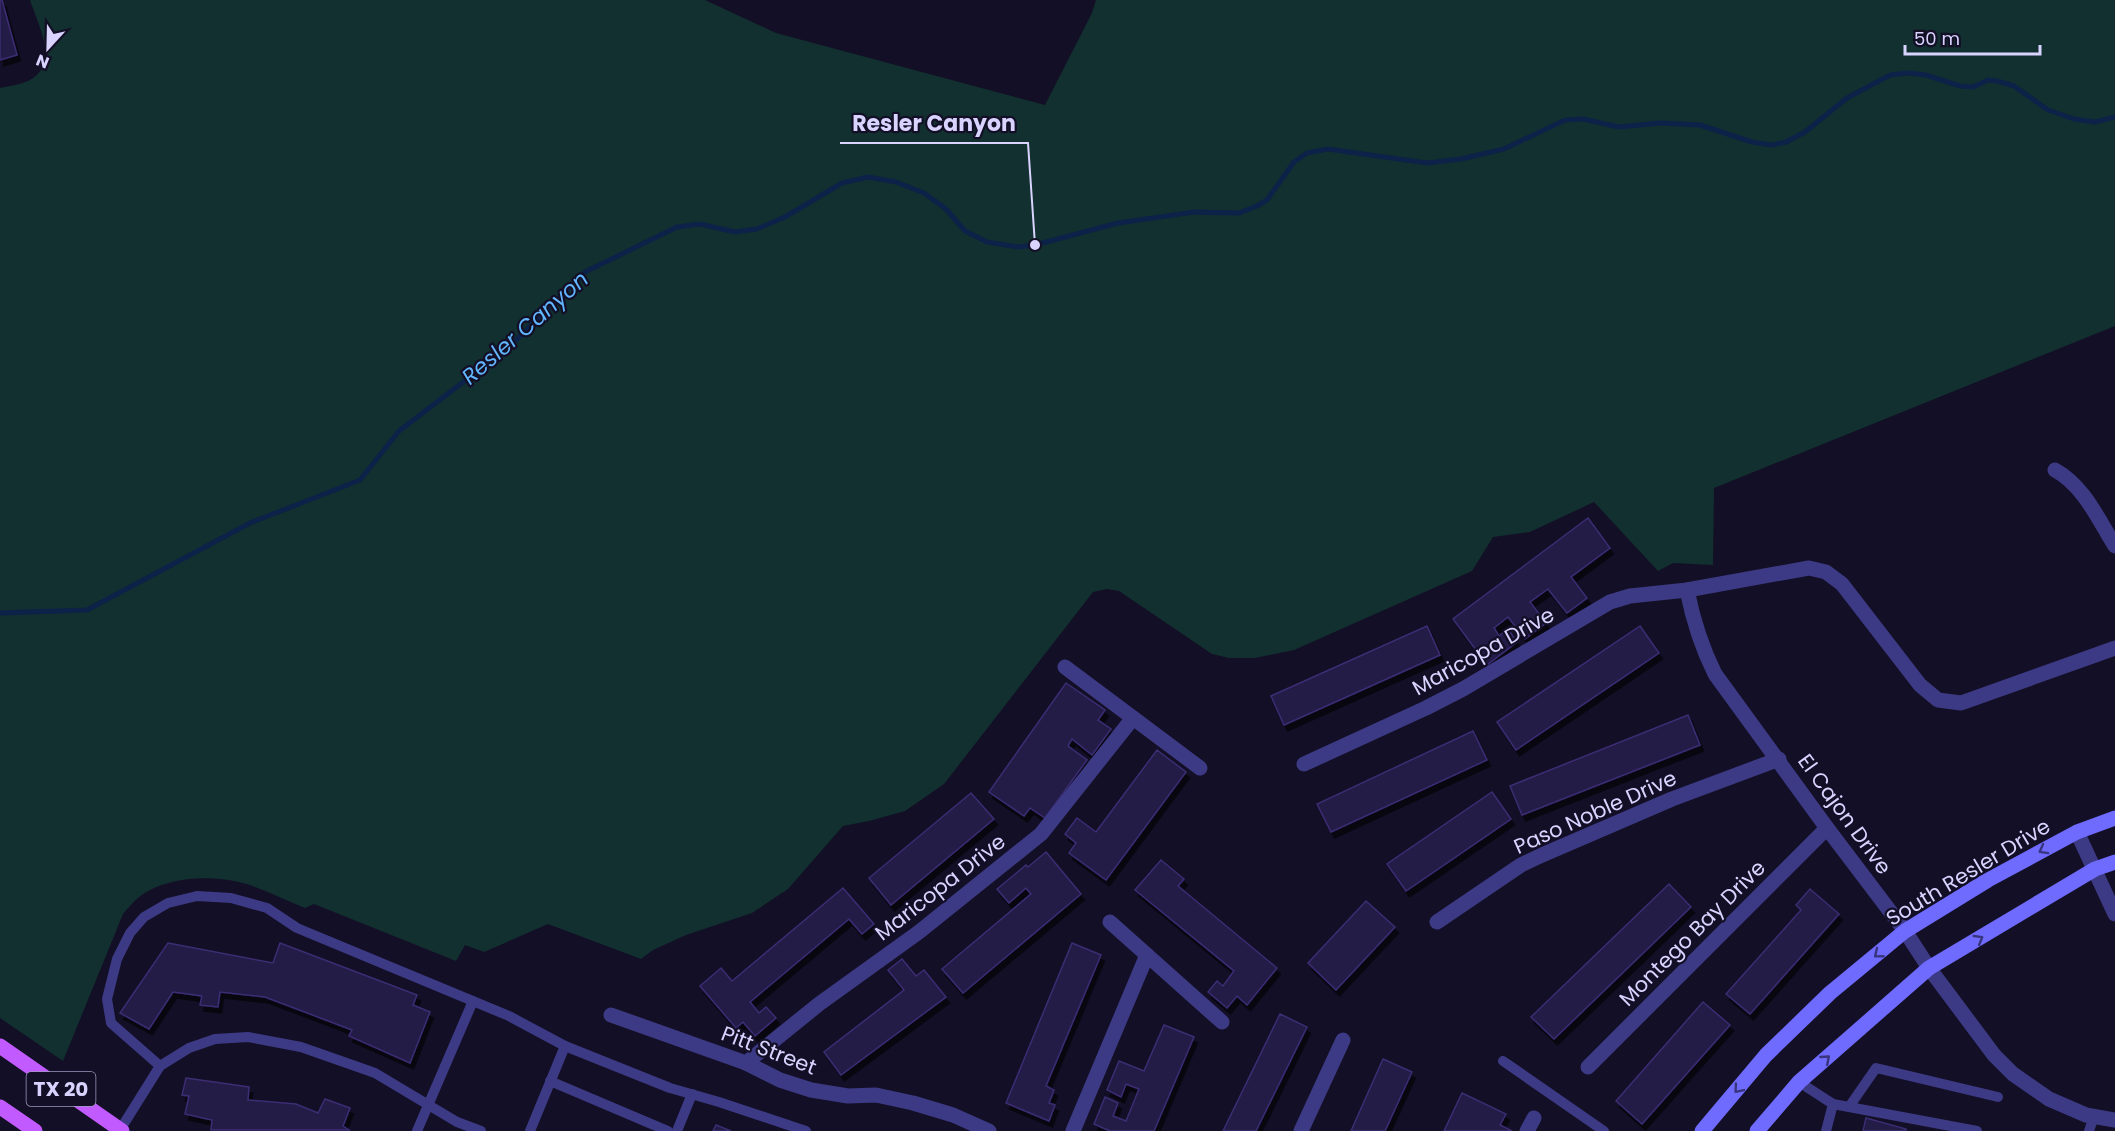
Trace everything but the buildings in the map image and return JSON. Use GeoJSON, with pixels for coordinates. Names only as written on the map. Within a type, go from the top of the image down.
{"type":"FeatureCollection","features":[{"type":"Feature","properties":{"kind":"main road","name":"South Resler Drive"},"geometry":{"type":"LineString","coordinates":[[1702,1131],[1766,1056],[1830,993],[1905,931],[1988,880],[2077,832],[2115,818]]}},
{"type":"Feature","properties":{"kind":"main road"},"geometry":{"type":"LineString","coordinates":[[1757,1131],[1800,1082],[1929,968],[2095,869],[2115,862]]}},
{"type":"Feature","properties":{"kind":"main road","name":"TX 20"},"geometry":{"type":"LineString","coordinates":[[0,1046],[121,1130]]}},
{"type":"Feature","properties":{"kind":"main road","name":"TX 20"},"geometry":{"type":"LineString","coordinates":[[0,1107],[35,1131]]}},
{"type":"Feature","properties":{"kind":"street"},"geometry":{"type":"LineString","coordinates":[[2055,470],[2066,476],[2082,494],[2115,546]]}},
{"type":"Feature","properties":{"kind":"street","name":"Maricopa Drive"},"geometry":{"type":"LineString","coordinates":[[1304,764],[1463,689],[1610,602],[1630,596],[1687,590],[1809,568],[1826,572],[1842,584],[1920,685],[1938,700],[1961,703],[2115,648]]}},
{"type":"Feature","properties":{"kind":"street","name":"El Cajon Drive"},"geometry":{"type":"LineString","coordinates":[[1687,590],[1692,619],[1703,650],[1715,674],[1994,1055],[2013,1074],[2091,1124],[2115,1118]]}},
{"type":"Feature","properties":{"kind":"street"},"geometry":{"type":"LineString","coordinates":[[1065,667],[1200,768]]}},
{"type":"Feature","properties":{"kind":"street","name":"Maricopa Drive"},"geometry":{"type":"LineString","coordinates":[[746,1063],[819,1004],[919,932],[1041,834],[1133,718]]}},
{"type":"Feature","properties":{"kind":"street","name":"Paso Noble Drive"},"geometry":{"type":"LineString","coordinates":[[1437,922],[1521,865],[1672,799],[1779,759]]}},
{"type":"Feature","properties":{"kind":"street","name":"Montego Bay Drive"},"geometry":{"type":"LineString","coordinates":[[1588,1067],[1827,828]]}},
{"type":"Feature","properties":{"kind":"street"},"geometry":{"type":"LineString","coordinates":[[2077,832],[2115,914]]}},
{"type":"Feature","properties":{"kind":"street"},"geometry":{"type":"LineString","coordinates":[[1110,922],[1222,1022]]}},
{"type":"Feature","properties":{"kind":"street"},"geometry":{"type":"LineString","coordinates":[[1073,1131],[1146,955]]}},
{"type":"Feature","properties":{"kind":"street","name":"Pitt Street"},"geometry":{"type":"LineString","coordinates":[[610,1015],[746,1063],[780,1080],[811,1090],[848,1096],[876,1095],[913,1103],[953,1114],[986,1130]]}},
{"type":"Feature","properties":{"kind":"street"},"geometry":{"type":"LineString","coordinates":[[1300,1131],[1343,1040]]}},
{"type":"Feature","properties":{"kind":"lane"},"geometry":{"type":"LineString","coordinates":[[160,1066],[111,1023],[106,999],[117,959],[130,933],[144,917],[168,903],[197,896],[231,898],[267,908],[297,928],[509,1016],[565,1046],[670,1089],[806,1131]]}},
{"type":"Feature","properties":{"kind":"lane"},"geometry":{"type":"LineString","coordinates":[[417,1131],[473,1001]]}},
{"type":"Feature","properties":{"kind":"lane"},"geometry":{"type":"LineString","coordinates":[[121,1130],[160,1066],[189,1048],[215,1039],[248,1037],[301,1047],[375,1073],[457,1122],[481,1131]]}},
{"type":"Feature","properties":{"kind":"lane"},"geometry":{"type":"LineString","coordinates":[[530,1131],[565,1046]]}},
{"type":"Feature","properties":{"kind":"lane"},"geometry":{"type":"LineString","coordinates":[[1503,1061],[1604,1131]]}},
{"type":"Feature","properties":{"kind":"lane"},"geometry":{"type":"LineString","coordinates":[[1849,1107],[1876,1068],[1998,1097]]}},
{"type":"Feature","properties":{"kind":"lane"},"geometry":{"type":"LineString","coordinates":[[550,1081],[668,1131]]}},
{"type":"Feature","properties":{"kind":"lane"},"geometry":{"type":"LineString","coordinates":[[1800,1082],[1833,1104],[1977,1131]]}},
{"type":"Feature","properties":{"kind":"lane"},"geometry":{"type":"LineString","coordinates":[[677,1131],[692,1094]]}},
{"type":"Feature","properties":{"kind":"lane"},"geometry":{"type":"LineString","coordinates":[[1826,1131],[1833,1104]]}},
{"type":"Feature","properties":{"kind":"green space"},"geometry":{"type":"Polygon","coordinates":[[[30,0],[705,0],[776,33],[1045,105],[1092,13],[1096,0],[2115,0],[2115,326],[1714,488],[1713,565],[1673,563],[1658,571],[1594,502],[1530,532],[1493,537],[1472,571],[1294,650],[1255,658],[1229,658],[1212,654],[1119,591],[1107,589],[1093,592],[944,784],[905,811],[843,826],[788,889],[752,913],[686,935],[653,950],[641,959],[548,924],[484,952],[465,945],[456,961],[314,904],[305,908],[237,881],[208,878],[164,884],[139,897],[123,914],[63,1061],[0,1018],[0,88],[28,81],[38,74],[43,65],[45,55],[42,32],[30,0]]]}},
{"type":"Feature","properties":{"kind":"waterway","name":"Resler Canyon"},"geometry":{"type":"LineString","coordinates":[[0,613],[87,610],[250,523],[360,480],[399,431],[509,347],[585,272],[677,227],[700,224],[735,232],[757,229],[785,217],[842,183],[868,177],[896,182],[924,193],[946,209],[965,231],[987,242],[1018,247],[1035,245],[1118,223],[1194,212],[1239,213],[1267,200],[1294,162],[1307,153],[1328,149],[1427,163],[1461,159],[1504,149],[1565,120],[1583,119],[1619,127],[1660,123],[1700,125],[1752,142],[1772,145],[1786,142],[1805,132],[1847,98],[1890,75],[1908,73],[1926,75],[1960,86],[1973,87],[1988,80],[1997,81],[2014,86],[2048,110],[2074,119],[2095,122],[2115,117]]}},
{"type":"Feature","properties":{"kind":"place","name":"Resler Canyon"},"geometry":{"type":"Point","coordinates":[1035,245]}}]}
